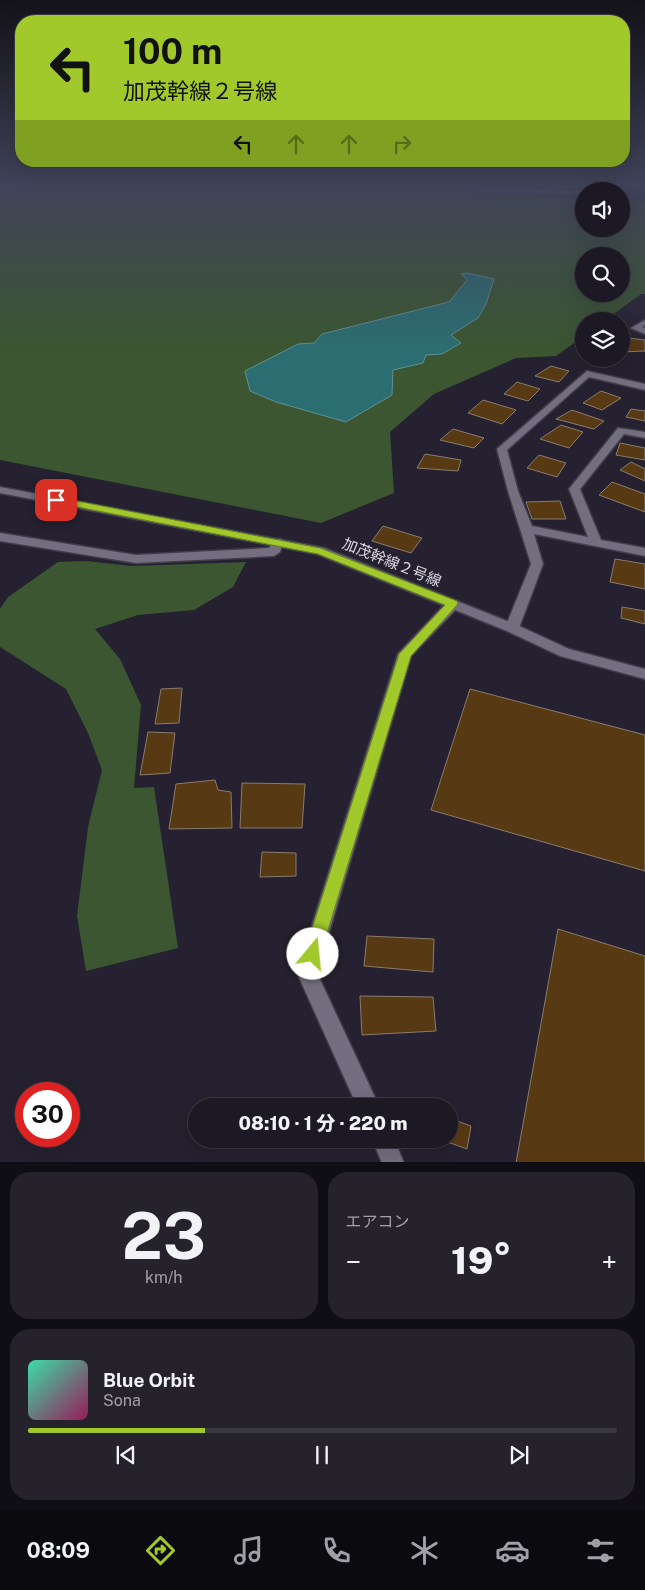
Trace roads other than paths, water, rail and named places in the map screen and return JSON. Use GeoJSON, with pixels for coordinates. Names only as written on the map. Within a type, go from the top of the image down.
{"type":"FeatureCollection","features":[{"type":"Feature","properties":{"kind":"street"},"geometry":{"type":"LineString","coordinates":[[645,322],[635,328],[645,332]]}},
{"type":"Feature","properties":{"kind":"street"},"geometry":{"type":"LineString","coordinates":[[512,628],[536,564],[502,449],[587,374],[645,387]]}},
{"type":"Feature","properties":{"kind":"street"},"geometry":{"type":"LineString","coordinates":[[596,542],[574,489],[622,430],[645,435]]}},
{"type":"Feature","properties":{"kind":"street","name":"加茂幹線２号線"},"geometry":{"type":"LineString","coordinates":[[0,490],[320,551],[512,628],[565,653],[645,674]]}},
{"type":"Feature","properties":{"kind":"street"},"geometry":{"type":"LineString","coordinates":[[527,529],[645,552]]}},
{"type":"Feature","properties":{"kind":"street"},"geometry":{"type":"LineString","coordinates":[[0,537],[136,558],[274,552],[277,542]]}},
{"type":"Feature","properties":{"kind":"street"},"geometry":{"type":"LineString","coordinates":[[364,1098],[307,973],[405,654],[453,604]]}},
{"type":"Feature","properties":{"kind":"street"},"geometry":{"type":"LineString","coordinates":[[386,1148],[393,1162]]}}]}
